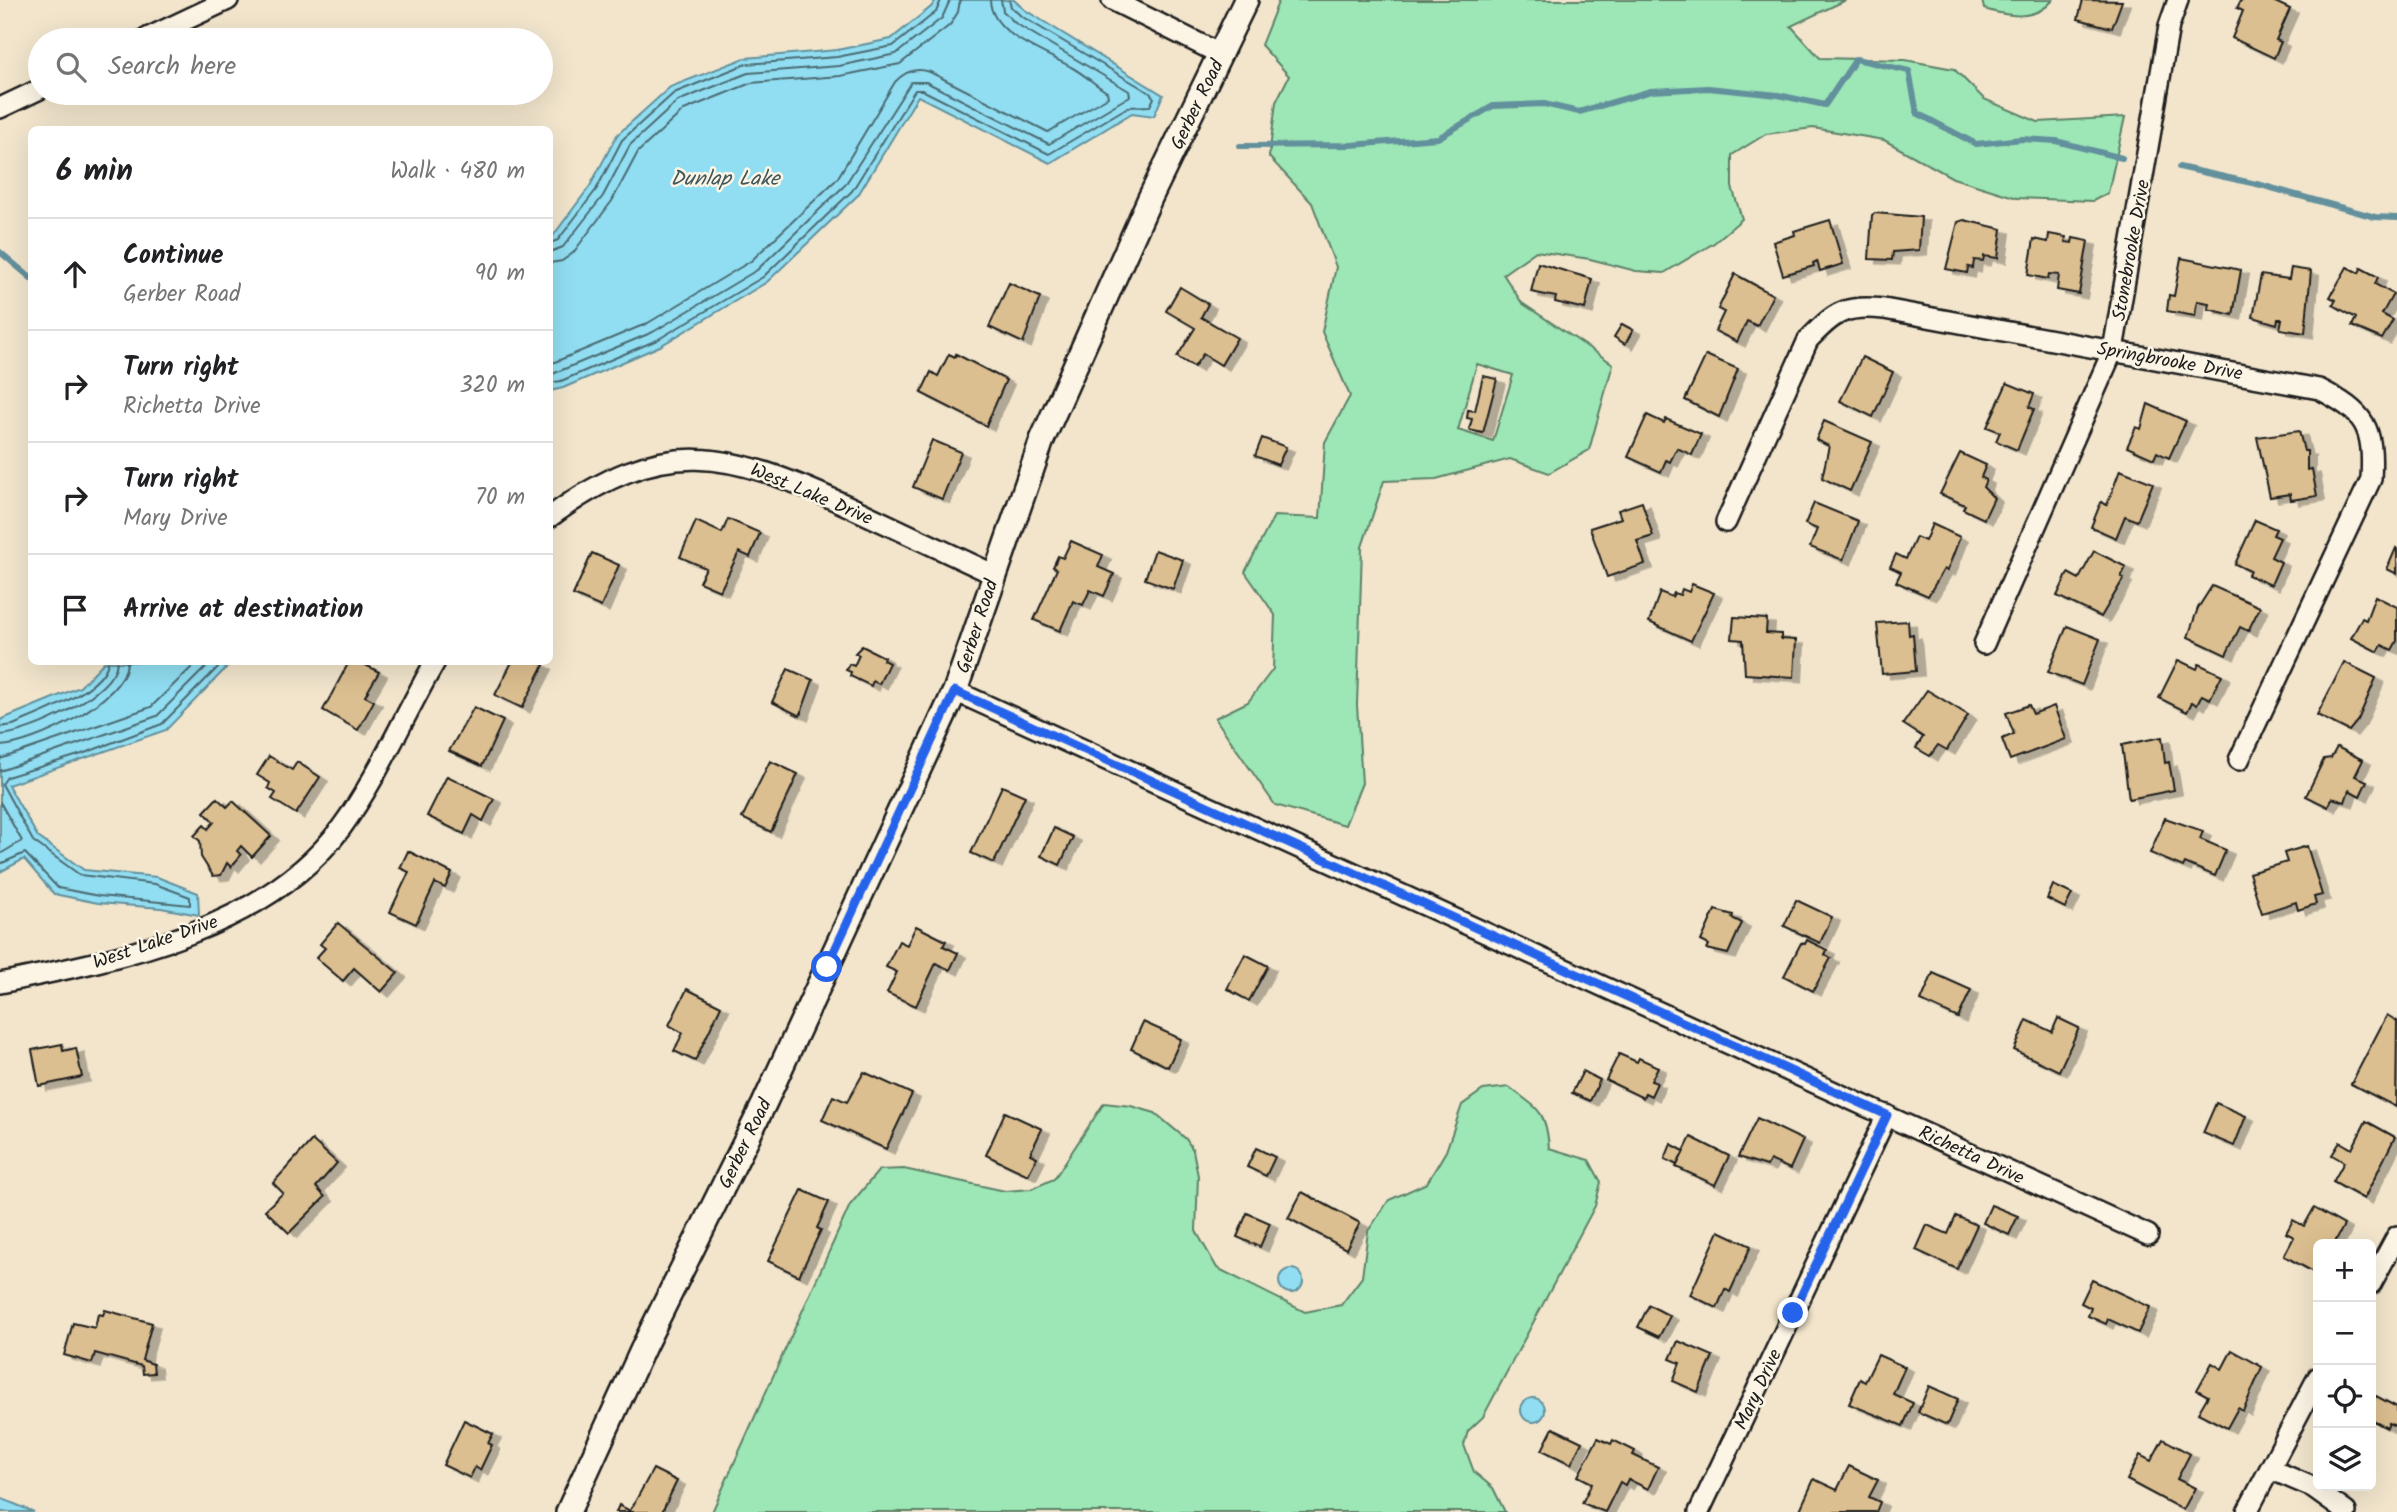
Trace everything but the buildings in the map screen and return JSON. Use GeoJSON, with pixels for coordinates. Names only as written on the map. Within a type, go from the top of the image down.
{"type":"FeatureCollection","features":[{"type":"Feature","properties":{"kind":"street"},"geometry":{"type":"LineString","coordinates":[[168,28],[228,0]]}},
{"type":"Feature","properties":{"kind":"street"},"geometry":{"type":"LineString","coordinates":[[1112,0],[1220,54]]}},
{"type":"Feature","properties":{"kind":"street","name":"Gerber Road"},"geometry":{"type":"LineString","coordinates":[[568,1512],[645,1345],[764,1104],[955,691],[993,574],[1042,440],[1150,198],[1246,0]]}},
{"type":"Feature","properties":{"kind":"street","name":"Stonebrooke Drive"},"geometry":{"type":"LineString","coordinates":[[1984,643],[2113,350],[2169,26],[2178,0]]}},
{"type":"Feature","properties":{"kind":"street"},"geometry":{"type":"LineString","coordinates":[[0,108],[28,95]]}},
{"type":"Feature","properties":{"kind":"street","name":"Springbrooke Drive"},"geometry":{"type":"LineString","coordinates":[[1726,522],[1808,340],[1829,318],[1842,310],[1860,306],[1884,309],[2319,389],[2345,402],[2362,420],[2373,443],[2371,479],[2239,760]]}},
{"type":"Feature","properties":{"kind":"street","name":"West Lake Drive"},"geometry":{"type":"LineString","coordinates":[[553,515],[594,487],[632,470],[682,460],[725,460],[746,464],[796,482],[993,574]]}},
{"type":"Feature","properties":{"kind":"street","name":"West Lake Drive"},"geometry":{"type":"LineString","coordinates":[[0,983],[129,952],[199,929],[240,910],[279,887],[310,862],[332,838],[367,790],[433,665]]}},
{"type":"Feature","properties":{"kind":"street","name":"Richetta Drive"},"geometry":{"type":"LineString","coordinates":[[955,691],[2148,1235]]}},
{"type":"Feature","properties":{"kind":"street","name":"Mary Drive"},"geometry":{"type":"LineString","coordinates":[[1699,1512],[1887,1115]]}},
{"type":"Feature","properties":{"kind":"street"},"geometry":{"type":"LineString","coordinates":[[2376,1275],[2397,1236]]}},
{"type":"Feature","properties":{"kind":"street"},"geometry":{"type":"LineString","coordinates":[[2247,1512],[2313,1387]]}},
{"type":"Feature","properties":{"kind":"street"},"geometry":{"type":"LineString","coordinates":[[2270,1469],[2310,1486],[2346,1512]]}},
{"type":"Feature","properties":{"kind":"green space"},"geometry":{"type":"Polygon","coordinates":[[[1279,0],[1846,0],[1791,26],[1820,58],[1905,60],[1954,69],[1984,99],[2038,122],[2125,117],[2108,193],[2093,201],[2017,198],[1953,178],[1884,140],[1813,128],[1766,134],[1732,155],[1732,187],[1742,219],[1714,243],[1664,273],[1636,271],[1590,259],[1536,251],[1503,274],[1522,303],[1613,364],[1589,450],[1549,473],[1510,459],[1436,479],[1384,481],[1362,547],[1357,705],[1362,783],[1345,825],[1275,805],[1215,718],[1248,702],[1273,669],[1275,615],[1245,572],[1274,516],[1320,518],[1325,442],[1350,396],[1322,332],[1336,267],[1312,203],[1269,157],[1276,102],[1289,76],[1261,45],[1279,0]],[[1477,364],[1458,430],[1493,441],[1513,375],[1477,364]]]}},
{"type":"Feature","properties":{"kind":"green space"},"geometry":{"type":"Polygon","coordinates":[[[1982,0],[2053,0],[2038,12],[2020,15],[1984,9],[1982,0]]]}},
{"type":"Feature","properties":{"kind":"green space"},"geometry":{"type":"Polygon","coordinates":[[[1509,1087],[1543,1118],[1549,1148],[1589,1160],[1601,1182],[1595,1206],[1483,1417],[1468,1431],[1464,1445],[1474,1472],[1493,1488],[1505,1512],[712,1512],[850,1205],[879,1170],[904,1169],[1005,1191],[1031,1189],[1054,1179],[1104,1103],[1131,1106],[1155,1113],[1186,1139],[1193,1150],[1198,1176],[1196,1231],[1217,1268],[1305,1312],[1341,1305],[1362,1277],[1368,1231],[1389,1200],[1427,1183],[1446,1151],[1462,1105],[1483,1090],[1509,1087]]]}},
{"type":"Feature","properties":{"kind":"water","name":"Dunlap Lake"},"geometry":{"type":"Polygon","coordinates":[[[936,0],[1014,0],[1025,10],[1163,95],[1154,116],[1132,113],[1050,163],[918,96],[858,195],[767,282],[660,346],[553,390],[553,236],[590,186],[617,135],[670,87],[745,58],[837,50],[891,39],[936,0]]]}},
{"type":"Feature","properties":{"kind":"water"},"geometry":{"type":"Polygon","coordinates":[[[101,665],[229,665],[166,730],[8,785],[38,837],[84,870],[157,877],[198,893],[199,915],[161,908],[98,903],[54,894],[24,859],[0,872],[0,720],[80,687],[101,665]]]}},
{"type":"Feature","properties":{"kind":"water"},"geometry":{"type":"Polygon","coordinates":[[[1291,1269],[1302,1276],[1303,1281],[1296,1292],[1291,1293],[1280,1286],[1279,1281],[1286,1270],[1291,1269]]]}},
{"type":"Feature","properties":{"kind":"water"},"geometry":{"type":"Polygon","coordinates":[[[1533,1398],[1542,1401],[1545,1410],[1542,1419],[1533,1422],[1524,1419],[1521,1410],[1524,1401],[1533,1398]]]}},
{"type":"Feature","properties":{"kind":"water"},"geometry":{"type":"Polygon","coordinates":[[[0,1498],[34,1512],[0,1512],[0,1498]]]}},
{"type":"Feature","properties":{"kind":"waterway"},"geometry":{"type":"LineString","coordinates":[[1240,146],[1351,145],[1438,138],[1493,106],[1544,104],[1579,112],[1651,91],[1708,88],[1778,95],[1825,105],[1856,59],[1909,71],[1917,113],[1976,144],[2022,139],[2056,141],[2122,158]]}},
{"type":"Feature","properties":{"kind":"waterway"},"geometry":{"type":"LineString","coordinates":[[2179,167],[2261,185],[2375,217],[2397,218]]}},
{"type":"Feature","properties":{"kind":"waterway"},"geometry":{"type":"LineString","coordinates":[[0,252],[28,276]]}},
{"type":"Feature","properties":{"kind":"route"},"geometry":{"type":"LineString","coordinates":[[827,967],[955,691],[1887,1115],[1793,1313]]}}]}
